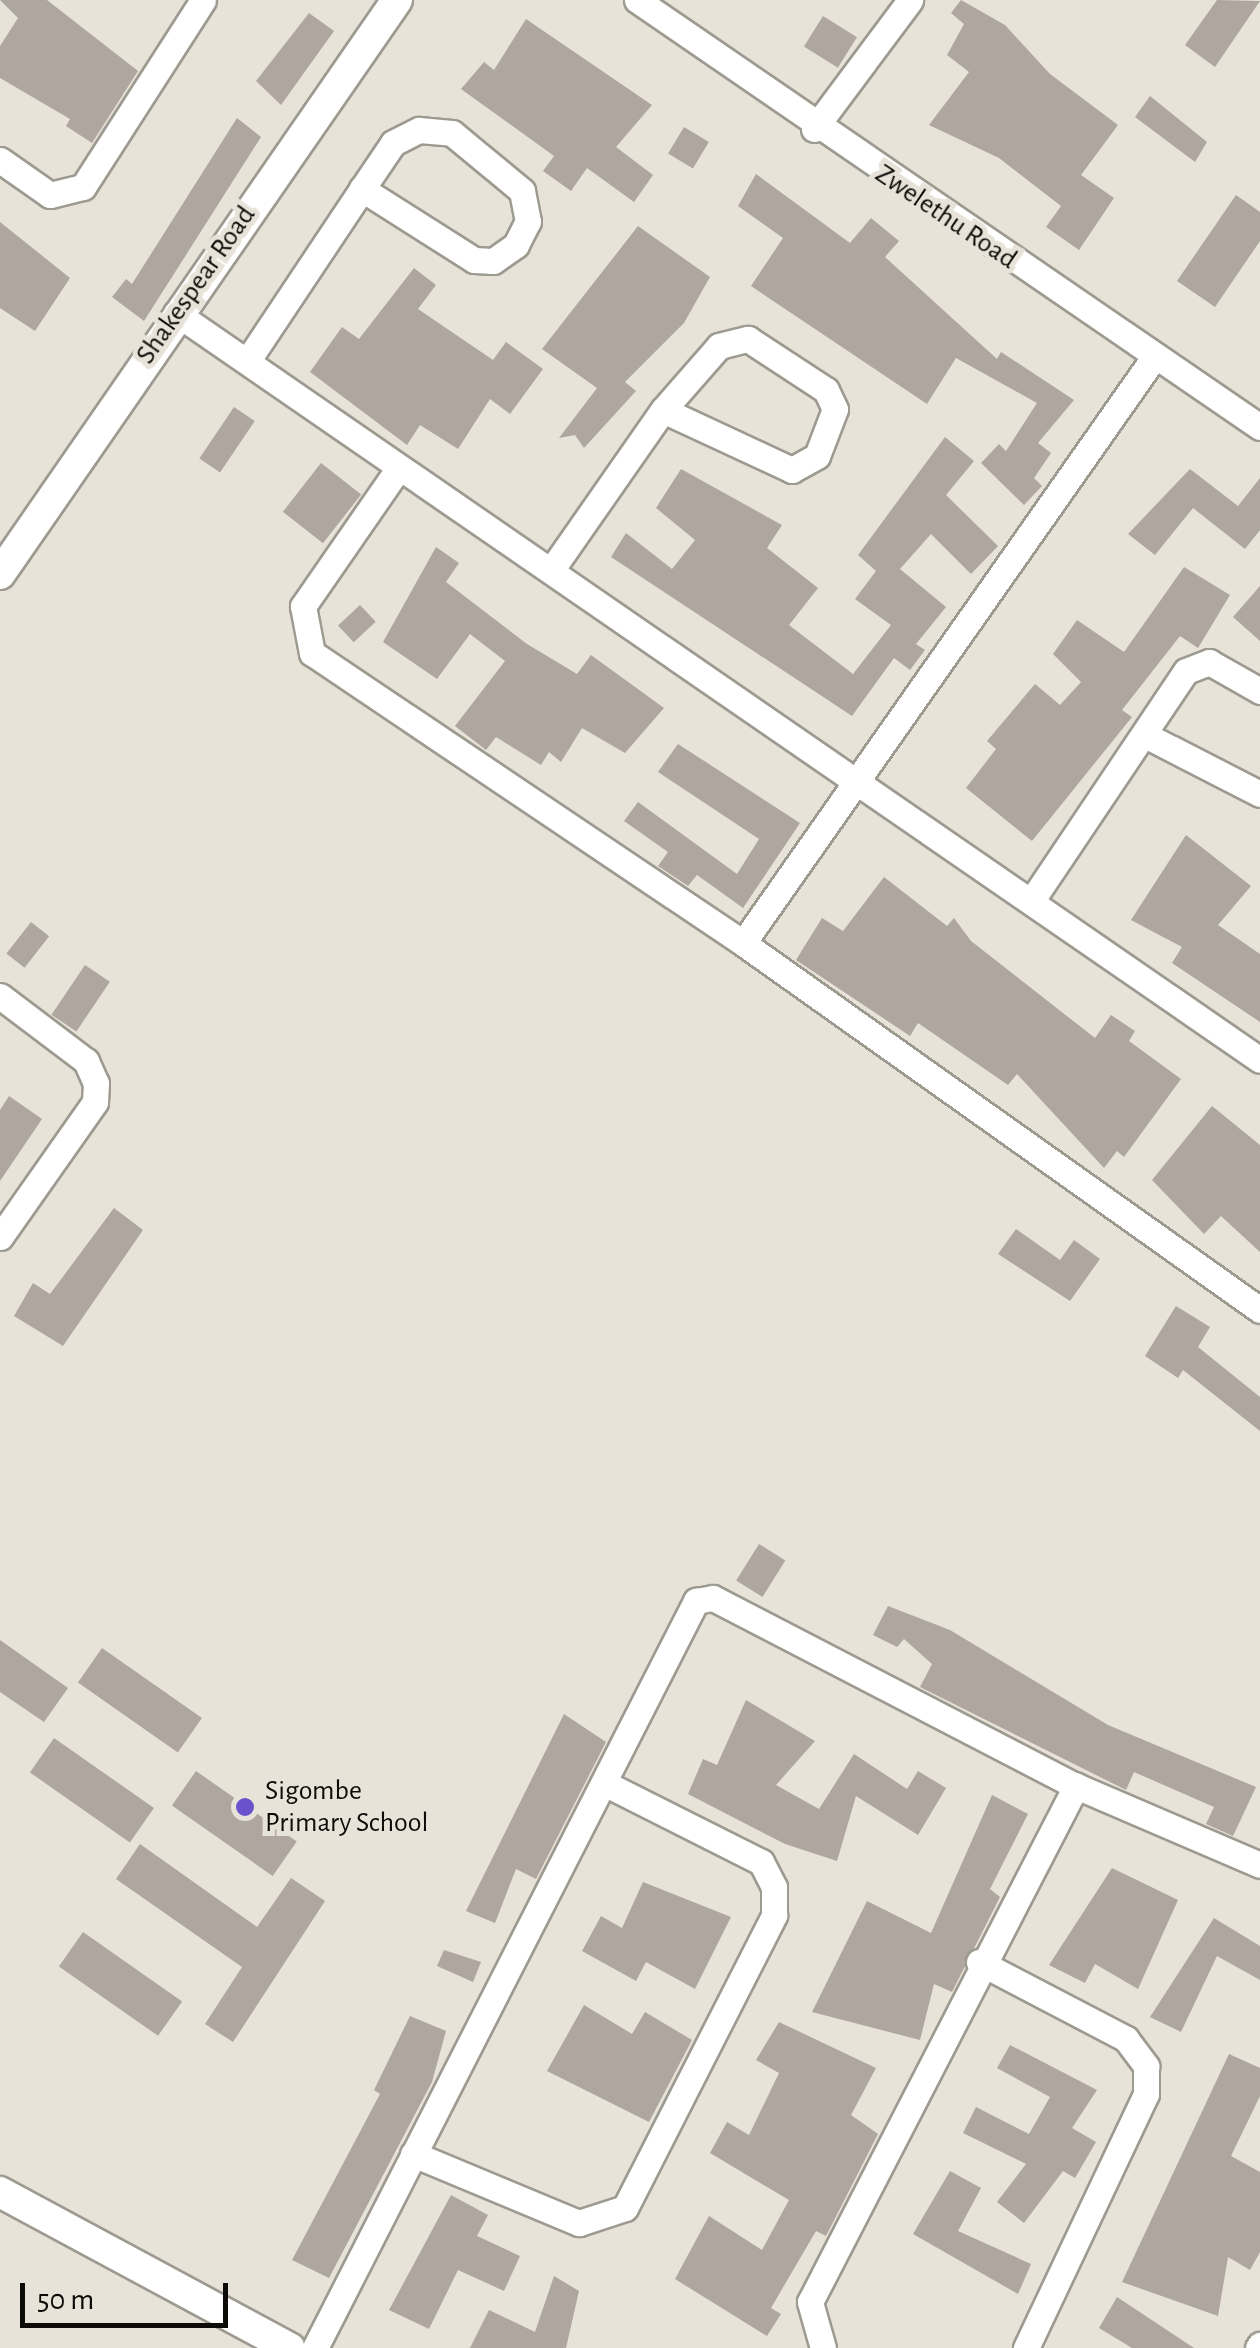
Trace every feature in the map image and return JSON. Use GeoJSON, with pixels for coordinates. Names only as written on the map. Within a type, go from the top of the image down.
{"type":"FeatureCollection","features":[{"type":"Feature","properties":{"kind":"street"},"geometry":{"type":"LineString","coordinates":[[0,160],[50,194],[83,187],[204,0]]}},
{"type":"Feature","properties":{"kind":"street","name":"Shakespear Road"},"geometry":{"type":"LineString","coordinates":[[0,574],[176,312],[397,0]]}},
{"type":"Feature","properties":{"kind":"street","name":"Zwelethu Road"},"geometry":{"type":"LineString","coordinates":[[636,0],[814,129],[1260,427]]}},
{"type":"Feature","properties":{"kind":"street"},"geometry":{"type":"LineString","coordinates":[[814,129],[910,0]]}},
{"type":"Feature","properties":{"kind":"street"},"geometry":{"type":"LineString","coordinates":[[248,360],[362,189],[394,143],[419,130],[452,133],[522,191],[528,221],[516,244],[493,261],[474,260],[362,189]]}},
{"type":"Feature","properties":{"kind":"street"},"geometry":{"type":"LineString","coordinates":[[176,312],[852,780],[1034,898],[1260,1060]]}},
{"type":"Feature","properties":{"kind":"street"},"geometry":{"type":"LineString","coordinates":[[552,570],[663,410],[718,346],[748,338],[826,390],[835,409],[817,456],[792,470],[663,410]]}},
{"type":"Feature","properties":{"kind":"street"},"geometry":{"type":"LineString","coordinates":[[743,943],[852,780],[1155,356]]}},
{"type":"Feature","properties":{"kind":"street"},"geometry":{"type":"LineString","coordinates":[[398,469],[303,606],[312,653],[743,943],[1260,1310]]}},
{"type":"Feature","properties":{"kind":"street"},"geometry":{"type":"LineString","coordinates":[[1034,898],[1197,664],[1210,662],[1260,691]]}},
{"type":"Feature","properties":{"kind":"street"},"geometry":{"type":"LineString","coordinates":[[1145,735],[1260,794]]}},
{"type":"Feature","properties":{"kind":"street"},"geometry":{"type":"LineString","coordinates":[[0,996],[86,1061],[96,1082],[95,1102],[0,1237]]}},
{"type":"Feature","properties":{"kind":"street"},"geometry":{"type":"LineString","coordinates":[[315,2348],[604,1783],[684,1610],[714,1598],[1076,1786],[1260,1865]]}},
{"type":"Feature","properties":{"kind":"street"},"geometry":{"type":"LineString","coordinates":[[414,2154],[579,2224],[625,2208],[774,1915],[774,1886],[761,1862],[604,1783]]}},
{"type":"Feature","properties":{"kind":"street"},"geometry":{"type":"LineString","coordinates":[[823,2348],[810,2302],[979,1962],[1076,1786]]}},
{"type":"Feature","properties":{"kind":"street"},"geometry":{"type":"LineString","coordinates":[[979,1962],[1126,2039],[1146,2066],[1146,2094],[1026,2348]]}},
{"type":"Feature","properties":{"kind":"street"},"geometry":{"type":"LineString","coordinates":[[0,2192],[290,2348]]}},
{"type":"Feature","properties":{"kind":"building"},"geometry":{"type":"Polygon","coordinates":[[[0,0],[47,0],[138,71],[92,143],[66,126],[70,119],[0,78],[0,46],[18,18],[0,0]]]}},
{"type":"Feature","properties":{"kind":"building"},"geometry":{"type":"Polygon","coordinates":[[[961,0],[1005,25],[1050,74],[1118,125],[1081,175],[1114,198],[1079,250],[1046,227],[1061,206],[999,158],[929,125],[969,72],[947,55],[964,24],[951,13],[961,0]]]}},
{"type":"Feature","properties":{"kind":"building"},"geometry":{"type":"Polygon","coordinates":[[[1217,0],[1260,1],[1215,67],[1185,45],[1217,0]]]}},
{"type":"Feature","properties":{"kind":"building"},"geometry":{"type":"Polygon","coordinates":[[[309,13],[334,31],[281,105],[256,81],[309,13]]]}},
{"type":"Feature","properties":{"kind":"building"},"geometry":{"type":"Polygon","coordinates":[[[823,16],[857,37],[838,68],[804,47],[823,16]]]}},
{"type":"Feature","properties":{"kind":"building"},"geometry":{"type":"Polygon","coordinates":[[[526,19],[652,105],[616,147],[653,175],[634,202],[587,168],[571,191],[543,171],[554,156],[461,89],[484,62],[494,70],[526,19]]]}},
{"type":"Feature","properties":{"kind":"building"},"geometry":{"type":"Polygon","coordinates":[[[1150,96],[1207,142],[1195,162],[1135,117],[1150,96]]]}},
{"type":"Feature","properties":{"kind":"building"},"geometry":{"type":"Polygon","coordinates":[[[237,118],[261,137],[144,321],[112,297],[126,279],[132,284],[237,118]]]}},
{"type":"Feature","properties":{"kind":"building"},"geometry":{"type":"Polygon","coordinates":[[[684,127],[709,142],[693,169],[668,154],[684,127]]]}},
{"type":"Feature","properties":{"kind":"building"},"geometry":{"type":"Polygon","coordinates":[[[756,174],[850,243],[871,218],[899,241],[885,257],[997,359],[1001,352],[1074,400],[1038,443],[1051,453],[1034,478],[1042,486],[1024,505],[981,463],[999,444],[1006,451],[1037,403],[956,358],[927,404],[751,286],[783,238],[738,206],[756,174]]]}},
{"type":"Feature","properties":{"kind":"building"},"geometry":{"type":"Polygon","coordinates":[[[1236,195],[1260,212],[1260,241],[1215,307],[1177,281],[1236,195]]]}},
{"type":"Feature","properties":{"kind":"building"},"geometry":{"type":"Polygon","coordinates":[[[0,222],[70,278],[35,331],[0,308],[0,222]]]}},
{"type":"Feature","properties":{"kind":"building"},"geometry":{"type":"Polygon","coordinates":[[[638,226],[710,277],[684,323],[625,382],[636,391],[584,448],[575,435],[559,438],[597,388],[542,349],[638,226]]]}},
{"type":"Feature","properties":{"kind":"building"},"geometry":{"type":"Polygon","coordinates":[[[414,268],[436,285],[418,309],[493,360],[506,342],[543,369],[510,414],[490,399],[458,449],[420,425],[407,445],[310,372],[342,327],[359,339],[414,268]]]}},
{"type":"Feature","properties":{"kind":"building"},"geometry":{"type":"Polygon","coordinates":[[[234,407],[255,421],[220,472],[199,458],[234,407]]]}},
{"type":"Feature","properties":{"kind":"building"},"geometry":{"type":"Polygon","coordinates":[[[945,437],[974,461],[946,495],[998,546],[971,574],[931,534],[900,569],[946,607],[916,644],[925,650],[910,670],[894,658],[852,716],[611,557],[626,533],[672,569],[695,540],[656,508],[681,469],[782,525],[767,548],[818,588],[789,625],[853,674],[891,625],[855,599],[876,571],[858,555],[945,437]]]}},
{"type":"Feature","properties":{"kind":"building"},"geometry":{"type":"Polygon","coordinates":[[[321,463],[361,494],[323,543],[283,512],[321,463]]]}},
{"type":"Feature","properties":{"kind":"building"},"geometry":{"type":"Polygon","coordinates":[[[1190,469],[1238,506],[1260,478],[1260,530],[1245,549],[1193,508],[1155,555],[1128,534],[1190,469]]]}},
{"type":"Feature","properties":{"kind":"building"},"geometry":{"type":"Polygon","coordinates":[[[436,547],[459,563],[446,582],[527,644],[577,674],[591,655],[664,708],[625,753],[582,728],[561,762],[549,752],[541,765],[496,737],[486,750],[455,726],[505,661],[470,634],[437,679],[383,642],[436,547]]]}},
{"type":"Feature","properties":{"kind":"building"},"geometry":{"type":"Polygon","coordinates":[[[1184,567],[1230,595],[1198,648],[1180,636],[1122,710],[1132,717],[1032,841],[966,788],[996,749],[987,741],[1035,684],[1060,705],[1081,682],[1053,654],[1077,620],[1124,652],[1184,567]]]}},
{"type":"Feature","properties":{"kind":"building"},"geometry":{"type":"Polygon","coordinates":[[[1260,586],[1260,641],[1233,617],[1260,586]]]}},
{"type":"Feature","properties":{"kind":"building"},"geometry":{"type":"Polygon","coordinates":[[[360,605],[376,622],[354,642],[338,625],[360,605]]]}},
{"type":"Feature","properties":{"kind":"building"},"geometry":{"type":"Polygon","coordinates":[[[678,744],[800,823],[743,908],[697,875],[688,886],[658,866],[668,852],[624,821],[638,802],[737,874],[759,839],[658,772],[678,744]]]}},
{"type":"Feature","properties":{"kind":"building"},"geometry":{"type":"Polygon","coordinates":[[[1186,835],[1251,886],[1218,925],[1260,954],[1260,1022],[1172,963],[1182,947],[1131,920],[1186,835]]]}},
{"type":"Feature","properties":{"kind":"building"},"geometry":{"type":"Polygon","coordinates":[[[884,877],[947,926],[954,918],[971,941],[1095,1038],[1111,1015],[1135,1031],[1129,1041],[1181,1079],[1124,1157],[1117,1151],[1104,1168],[1017,1074],[1008,1085],[918,1023],[910,1036],[796,960],[822,918],[843,931],[884,877]]]}},
{"type":"Feature","properties":{"kind":"building"},"geometry":{"type":"Polygon","coordinates":[[[31,922],[49,936],[24,968],[6,954],[31,922]]]}},
{"type":"Feature","properties":{"kind":"building"},"geometry":{"type":"Polygon","coordinates":[[[85,965],[110,982],[76,1032],[51,1015],[85,965]]]}},
{"type":"Feature","properties":{"kind":"building"},"geometry":{"type":"Polygon","coordinates":[[[9,1096],[42,1119],[0,1181],[0,1110],[9,1096]]]}},
{"type":"Feature","properties":{"kind":"building"},"geometry":{"type":"Polygon","coordinates":[[[1212,1106],[1260,1145],[1260,1252],[1221,1216],[1204,1234],[1152,1180],[1212,1106]]]}},
{"type":"Feature","properties":{"kind":"building"},"geometry":{"type":"Polygon","coordinates":[[[114,1208],[143,1230],[63,1346],[14,1316],[33,1283],[50,1294],[114,1208]]]}},
{"type":"Feature","properties":{"kind":"building"},"geometry":{"type":"Polygon","coordinates":[[[1016,1229],[1060,1260],[1074,1240],[1100,1259],[1070,1301],[998,1254],[1016,1229]]]}},
{"type":"Feature","properties":{"kind":"building"},"geometry":{"type":"Polygon","coordinates":[[[1176,1306],[1210,1327],[1198,1347],[1260,1397],[1260,1431],[1183,1370],[1178,1378],[1145,1356],[1176,1306]]]}},
{"type":"Feature","properties":{"kind":"building"},"geometry":{"type":"Polygon","coordinates":[[[759,1544],[785,1560],[763,1597],[736,1580],[759,1544]]]}},
{"type":"Feature","properties":{"kind":"building"},"geometry":{"type":"Polygon","coordinates":[[[888,1606],[950,1630],[1108,1725],[1256,1787],[1233,1836],[1206,1824],[1214,1807],[1134,1772],[1126,1790],[920,1687],[932,1664],[904,1639],[897,1647],[873,1635],[888,1606]]]}},
{"type":"Feature","properties":{"kind":"building"},"geometry":{"type":"Polygon","coordinates":[[[0,1640],[68,1688],[44,1722],[0,1692],[0,1640]]]}},
{"type":"Feature","properties":{"kind":"building"},"geometry":{"type":"Polygon","coordinates":[[[102,1648],[202,1718],[178,1752],[78,1682],[102,1648]]]}},
{"type":"Feature","properties":{"kind":"building"},"geometry":{"type":"Polygon","coordinates":[[[746,1700],[815,1741],[776,1785],[819,1809],[854,1754],[907,1789],[918,1771],[946,1788],[918,1835],[856,1796],[837,1861],[785,1844],[688,1794],[703,1759],[717,1765],[746,1700]]]}},
{"type":"Feature","properties":{"kind":"building"},"geometry":{"type":"Polygon","coordinates":[[[564,1714],[606,1742],[536,1879],[516,1869],[495,1923],[466,1911],[564,1714]]]}},
{"type":"Feature","properties":{"kind":"building"},"geometry":{"type":"Polygon","coordinates":[[[54,1738],[154,1808],[130,1842],[30,1772],[54,1738]]]}},
{"type":"Feature","properties":{"kind":"building"},"geometry":{"type":"Polygon","coordinates":[[[196,1771],[297,1842],[273,1876],[172,1805],[196,1771]]]}},
{"type":"Feature","properties":{"kind":"building"},"geometry":{"type":"Polygon","coordinates":[[[992,1795],[1028,1814],[990,1889],[1000,1897],[952,1992],[934,1984],[920,2040],[812,2012],[867,1901],[931,1933],[992,1795]]]}},
{"type":"Feature","properties":{"kind":"building"},"geometry":{"type":"Polygon","coordinates":[[[140,1844],[257,1927],[291,1878],[325,1901],[233,2042],[205,2024],[242,1967],[116,1879],[140,1844]]]}},
{"type":"Feature","properties":{"kind":"building"},"geometry":{"type":"Polygon","coordinates":[[[1112,1868],[1178,1900],[1138,1989],[1095,1964],[1085,1983],[1049,1965],[1112,1868]]]}},
{"type":"Feature","properties":{"kind":"building"},"geometry":{"type":"Polygon","coordinates":[[[643,1882],[731,1917],[695,1989],[646,1962],[636,1981],[582,1951],[601,1916],[622,1928],[643,1882]]]}},
{"type":"Feature","properties":{"kind":"building"},"geometry":{"type":"Polygon","coordinates":[[[1214,1918],[1260,1946],[1260,1980],[1217,1956],[1181,2032],[1150,2017],[1214,1918]]]}},
{"type":"Feature","properties":{"kind":"building"},"geometry":{"type":"Polygon","coordinates":[[[83,1932],[182,2001],[158,2036],[59,1966],[83,1932]]]}},
{"type":"Feature","properties":{"kind":"building"},"geometry":{"type":"Polygon","coordinates":[[[444,1950],[481,1962],[473,1982],[437,1966],[444,1950]]]}},
{"type":"Feature","properties":{"kind":"building"},"geometry":{"type":"Polygon","coordinates":[[[584,2005],[632,2034],[645,2012],[692,2040],[649,2122],[547,2071],[584,2005]]]}},
{"type":"Feature","properties":{"kind":"building"},"geometry":{"type":"Polygon","coordinates":[[[410,2016],[446,2031],[432,2082],[329,2278],[292,2260],[380,2094],[374,2090],[410,2016]]]}},
{"type":"Feature","properties":{"kind":"building"},"geometry":{"type":"Polygon","coordinates":[[[779,2022],[876,2068],[851,2115],[878,2134],[826,2236],[816,2231],[771,2308],[781,2314],[767,2336],[675,2279],[709,2216],[762,2250],[789,2200],[710,2153],[727,2122],[749,2135],[779,2073],[756,2060],[779,2022]]]}},
{"type":"Feature","properties":{"kind":"building"},"geometry":{"type":"Polygon","coordinates":[[[1010,2045],[1097,2090],[1072,2128],[1096,2142],[1075,2178],[1063,2171],[1024,2223],[997,2202],[1026,2164],[963,2133],[976,2107],[1029,2134],[1050,2097],[997,2068],[1010,2045]]]}},
{"type":"Feature","properties":{"kind":"building"},"geometry":{"type":"Polygon","coordinates":[[[1229,2054],[1260,2068],[1260,2096],[1231,2156],[1260,2172],[1260,2252],[1250,2270],[1228,2257],[1218,2316],[1122,2282],[1229,2054]]]}},
{"type":"Feature","properties":{"kind":"building"},"geometry":{"type":"Polygon","coordinates":[[[950,2171],[981,2188],[958,2231],[1031,2264],[1018,2294],[913,2234],[950,2171]]]}},
{"type":"Feature","properties":{"kind":"building"},"geometry":{"type":"Polygon","coordinates":[[[451,2195],[488,2215],[477,2236],[520,2256],[504,2291],[458,2270],[429,2329],[389,2310],[451,2195]]]}},
{"type":"Feature","properties":{"kind":"building"},"geometry":{"type":"Polygon","coordinates":[[[554,2276],[579,2291],[566,2348],[470,2348],[489,2310],[535,2332],[554,2276]]]}},
{"type":"Feature","properties":{"kind":"building"},"geometry":{"type":"Polygon","coordinates":[[[1117,2297],[1194,2348],[1132,2348],[1099,2328],[1117,2297]]]}},
{"type":"Feature","properties":{"kind":"place","name":"Sigombe Primary School"},"geometry":{"type":"Point","coordinates":[245,1807]}}]}
